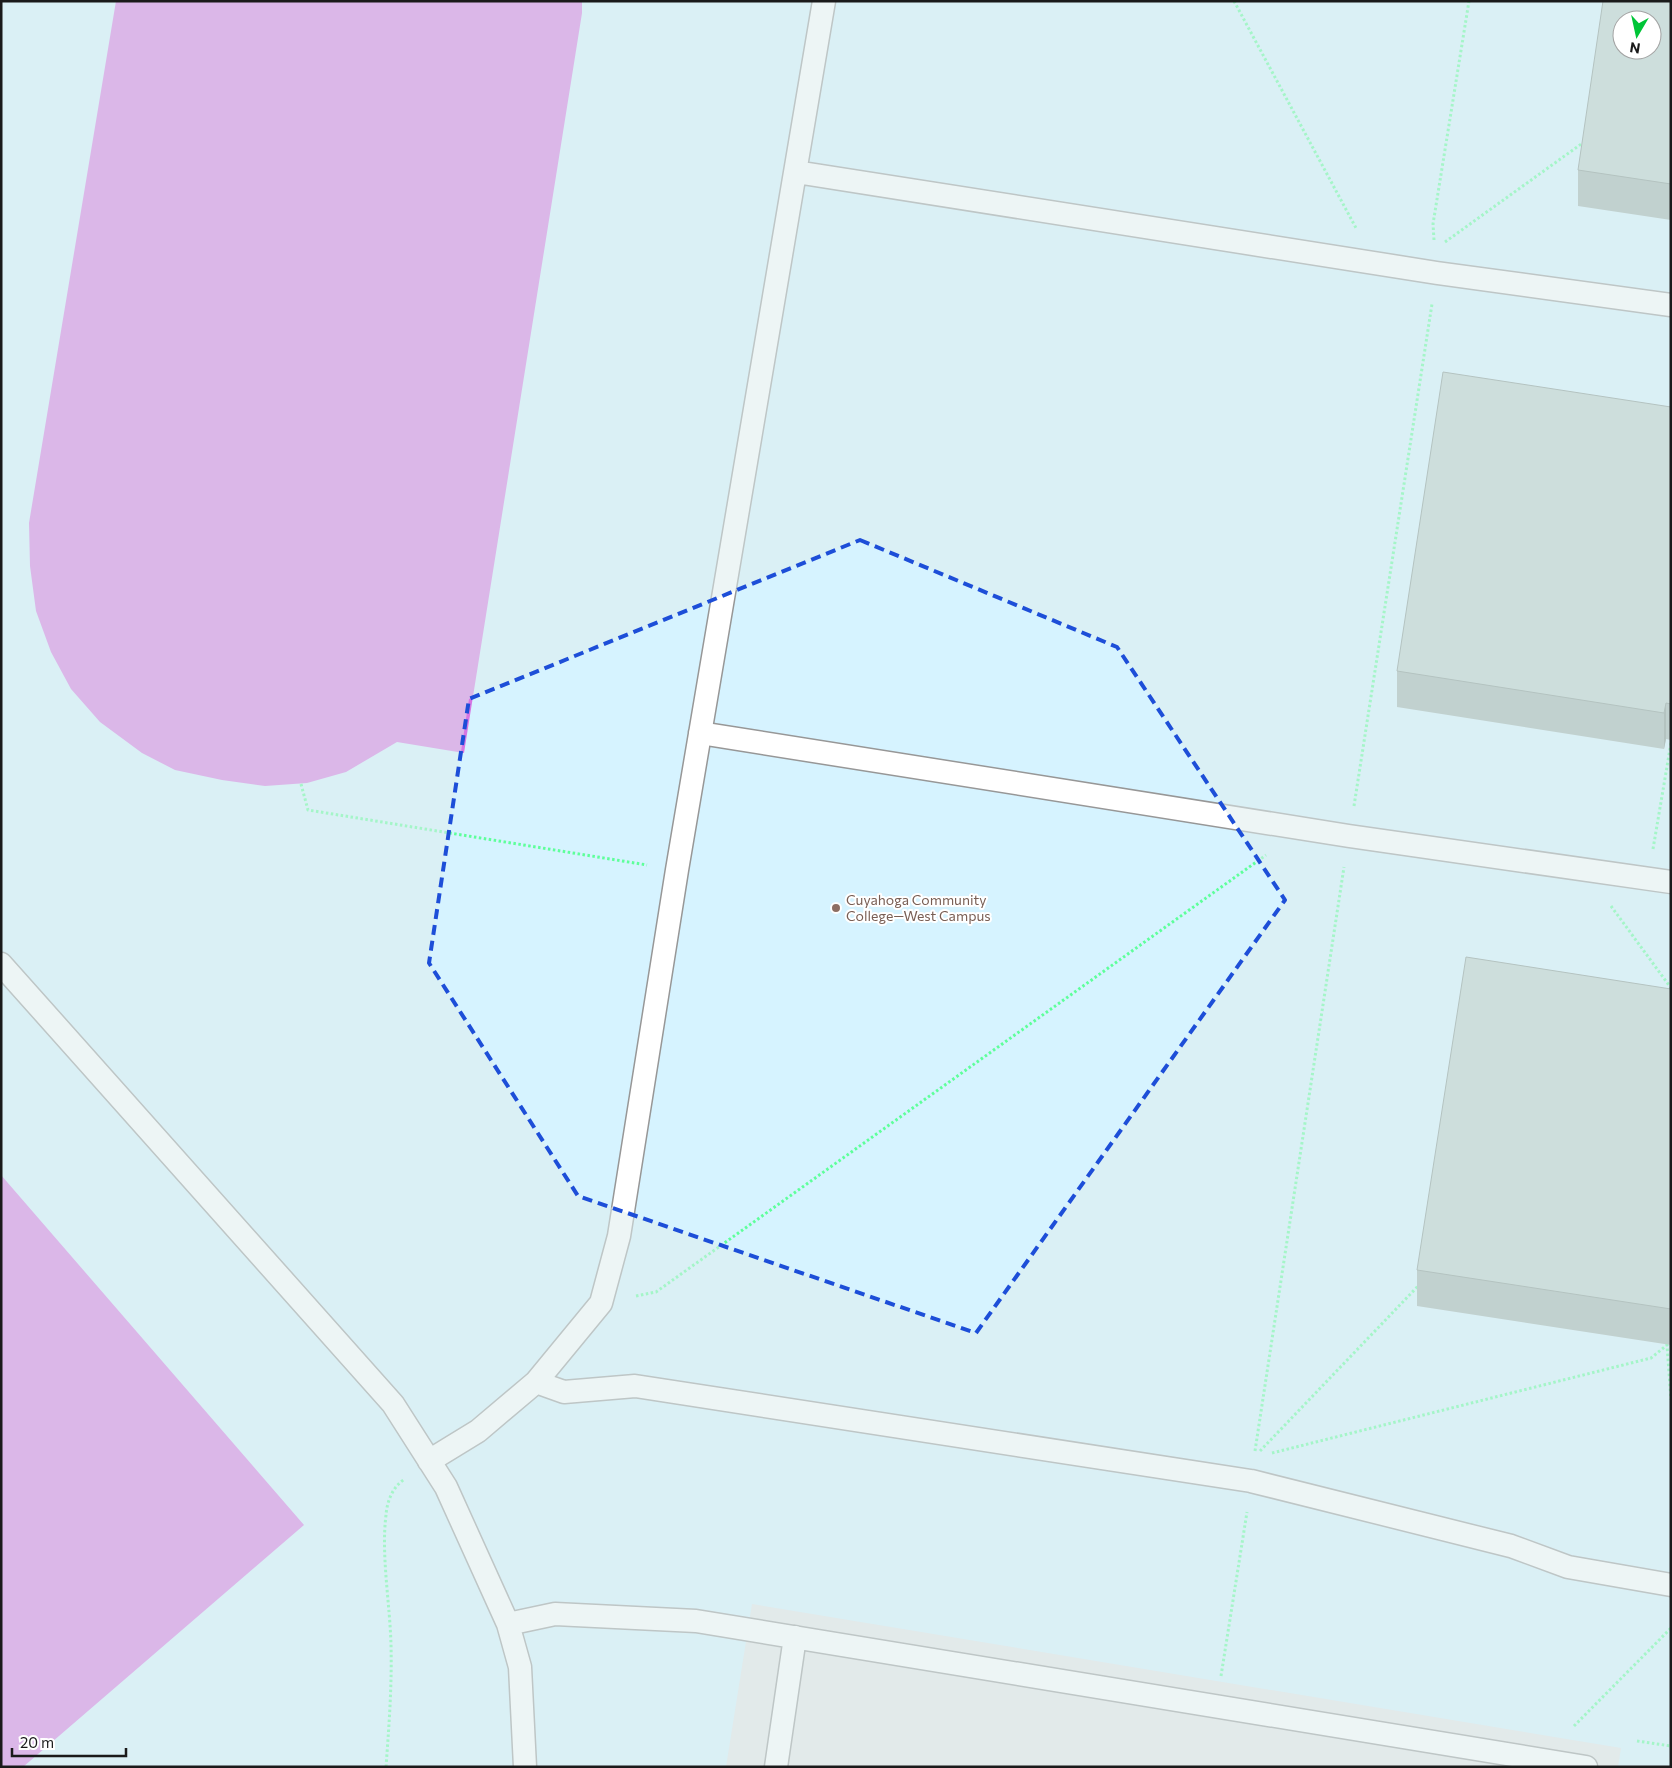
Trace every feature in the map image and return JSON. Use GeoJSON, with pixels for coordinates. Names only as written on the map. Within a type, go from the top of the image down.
{"type":"FeatureCollection","features":[{"type":"Feature","properties":{"kind":"lane"},"geometry":{"type":"LineString","coordinates":[[429,1461],[478,1431],[536,1382],[601,1303],[618,1236],[677,870],[824,1]]}},
{"type":"Feature","properties":{"kind":"lane"},"geometry":{"type":"LineString","coordinates":[[796,172],[1376,264],[1671,305]]}},
{"type":"Feature","properties":{"kind":"lane"},"geometry":{"type":"LineString","coordinates":[[700,733],[1302,829],[1671,882]]}},
{"type":"Feature","properties":{"kind":"lane"},"geometry":{"type":"LineString","coordinates":[[1,964],[393,1404],[446,1487],[508,1624],[520,1667],[525,1767]]}},
{"type":"Feature","properties":{"kind":"lane"},"geometry":{"type":"LineString","coordinates":[[536,1382],[564,1392],[634,1386],[1251,1481],[1510,1546],[1568,1566],[1671,1584]]}},
{"type":"Feature","properties":{"kind":"lane"},"geometry":{"type":"LineString","coordinates":[[508,1624],[555,1614],[687,1620],[1586,1767]]}},
{"type":"Feature","properties":{"kind":"lane"},"geometry":{"type":"LineString","coordinates":[[776,1767],[795,1637]]}},
{"type":"Feature","properties":{"kind":"path"},"geometry":{"type":"LineString","coordinates":[[1234,1],[1376,264]]}},
{"type":"Feature","properties":{"kind":"path"},"geometry":{"type":"LineString","coordinates":[[1443,244],[1588,139]]}},
{"type":"Feature","properties":{"kind":"path"},"geometry":{"type":"LineString","coordinates":[[1648,879],[1671,742]]}},
{"type":"Feature","properties":{"kind":"path"},"geometry":{"type":"LineString","coordinates":[[301,784],[308,810],[677,870]]}},
{"type":"Feature","properties":{"kind":"path"},"geometry":{"type":"LineString","coordinates":[[601,1303],[656,1292],[1302,829]]}},
{"type":"Feature","properties":{"kind":"path"},"geometry":{"type":"LineString","coordinates":[[1584,869],[1671,988]]}},
{"type":"Feature","properties":{"kind":"path"},"geometry":{"type":"LineString","coordinates":[[1421,1284],[1254,1457],[1651,1358],[1667,1345],[1671,1400]]}},
{"type":"Feature","properties":{"kind":"path"},"geometry":{"type":"LineString","coordinates":[[386,1767],[391,1699],[391,1644],[385,1542],[386,1514],[391,1494],[400,1482],[429,1461]]}},
{"type":"Feature","properties":{"kind":"path"},"geometry":{"type":"LineString","coordinates":[[1574,1726],[1671,1628]]}},
{"type":"Feature","properties":{"kind":"path"},"geometry":{"type":"LineString","coordinates":[[1636,1741],[1671,1746]]}},
{"type":"Feature","properties":{"kind":"highlighted area"},"geometry":{"type":"Polygon","coordinates":[[[860,540],[1117,647],[1285,900],[976,1333],[578,1196],[429,963],[469,699],[860,540]]]}},
{"type":"Feature","properties":{"kind":"shaded area","name":"Cuyahoga Community College—West Campus"},"geometry":{"type":"Polygon","coordinates":[[[1,1],[1671,1],[1671,1767],[1,1767],[1,1]]]}},
{"type":"Feature","properties":{"kind":"shaded area"},"geometry":{"type":"Polygon","coordinates":[[[116,1],[582,1],[582,13],[464,753],[397,742],[346,772],[307,783],[265,786],[222,780],[175,770],[142,753],[100,722],[71,689],[51,652],[36,611],[30,566],[29,523],[116,1]]]}},
{"type":"Feature","properties":{"kind":"shaded area"},"geometry":{"type":"Polygon","coordinates":[[[1,1175],[304,1525],[23,1767],[1,1767],[1,1175]]]}},
{"type":"Feature","properties":{"kind":"shaded area"},"geometry":{"type":"Polygon","coordinates":[[[752,1604],[1621,1748],[1618,1767],[726,1767],[752,1604]]]}},
{"type":"Feature","properties":{"kind":"building"},"geometry":{"type":"Polygon","coordinates":[[[1603,1],[1671,1],[1671,184],[1578,170],[1603,1]]]}},
{"type":"Feature","properties":{"kind":"building"},"geometry":{"type":"Polygon","coordinates":[[[1443,372],[1671,407],[1671,704],[1666,703],[1664,713],[1397,671],[1443,372]]]}},
{"type":"Feature","properties":{"kind":"building"},"geometry":{"type":"Polygon","coordinates":[[[1466,957],[1671,989],[1671,1309],[1417,1270],[1466,957]]]}},
{"type":"Feature","properties":{"kind":"place","name":"Cuyahoga Community College—West Campus"},"geometry":{"type":"Point","coordinates":[836,908]}}]}
